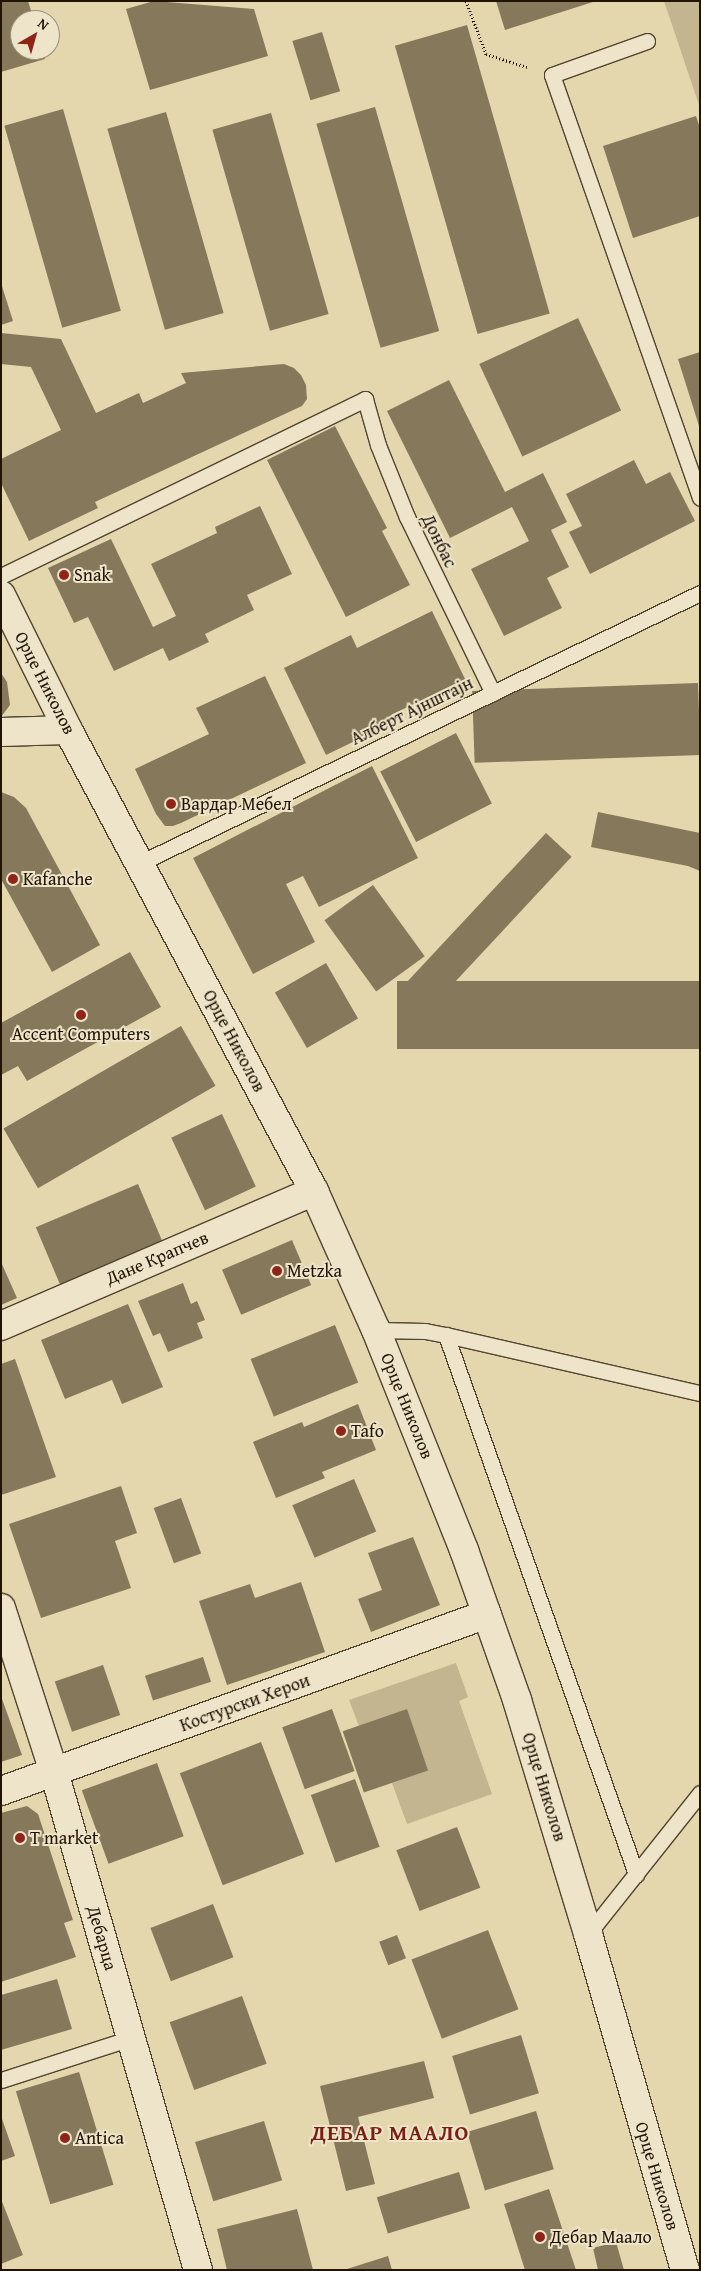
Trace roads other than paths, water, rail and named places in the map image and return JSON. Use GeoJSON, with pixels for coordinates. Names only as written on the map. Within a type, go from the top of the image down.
{"type":"FeatureCollection","features":[{"type":"Feature","properties":{"kind":"street","name":"Орце Николов"},"geometry":{"type":"LineString","coordinates":[[1,595],[68,730],[314,1191],[376,1330],[464,1550],[517,1700],[588,1934],[685,2270]]}},
{"type":"Feature","properties":{"kind":"street"},"geometry":{"type":"LineString","coordinates":[[1,732],[68,730]]}},
{"type":"Feature","properties":{"kind":"street","name":"Дане Крапчев"},"geometry":{"type":"LineString","coordinates":[[1,1326],[314,1191]]}},
{"type":"Feature","properties":{"kind":"street","name":"Дебарца"},"geometry":{"type":"LineString","coordinates":[[1,1608],[54,1772],[198,2270]]}},
{"type":"Feature","properties":{"kind":"street","name":"Костурски Херои"},"geometry":{"type":"LineString","coordinates":[[1,1790],[487,1614]]}},
{"type":"Feature","properties":{"kind":"lane"},"geometry":{"type":"LineString","coordinates":[[646,42],[552,75],[700,498]]}},
{"type":"Feature","properties":{"kind":"lane","name":"Донбас"},"geometry":{"type":"LineString","coordinates":[[1,576],[366,399],[378,445],[406,517],[493,693]]}},
{"type":"Feature","properties":{"kind":"lane","name":"Алберт Ајнштајн"},"geometry":{"type":"LineString","coordinates":[[140,863],[700,593]]}},
{"type":"Feature","properties":{"kind":"lane"},"geometry":{"type":"LineString","coordinates":[[376,1330],[425,1331],[446,1335],[700,1393]]}},
{"type":"Feature","properties":{"kind":"lane"},"geometry":{"type":"LineString","coordinates":[[446,1335],[636,1874]]}},
{"type":"Feature","properties":{"kind":"lane"},"geometry":{"type":"LineString","coordinates":[[588,1934],[700,1793]]}},
{"type":"Feature","properties":{"kind":"lane"},"geometry":{"type":"LineString","coordinates":[[1,2080],[131,2038]]}},
{"type":"Feature","properties":{"kind":"place","name":"Snak"},"geometry":{"type":"Point","coordinates":[64,575]}},
{"type":"Feature","properties":{"kind":"place","name":"Вардар Мебел"},"geometry":{"type":"Point","coordinates":[171,804]}},
{"type":"Feature","properties":{"kind":"place","name":"Kafanche"},"geometry":{"type":"Point","coordinates":[13,879]}},
{"type":"Feature","properties":{"kind":"place","name":"Accent Computers"},"geometry":{"type":"Point","coordinates":[81,1015]}},
{"type":"Feature","properties":{"kind":"place","name":"Metzka"},"geometry":{"type":"Point","coordinates":[277,1271]}},
{"type":"Feature","properties":{"kind":"place","name":"Tafo"},"geometry":{"type":"Point","coordinates":[341,1431]}},
{"type":"Feature","properties":{"kind":"place","name":"T market"},"geometry":{"type":"Point","coordinates":[20,1838]}},
{"type":"Feature","properties":{"kind":"place","name":"Antica"},"geometry":{"type":"Point","coordinates":[65,2138]}},
{"type":"Feature","properties":{"kind":"place","name":"Дебар Маало"},"geometry":{"type":"Point","coordinates":[540,2237]}},
{"type":"Feature","properties":{"kind":"district","name":"ДЕБАР МААЛО"},"geometry":{"type":"Point","coordinates":[390,2133]}}]}
